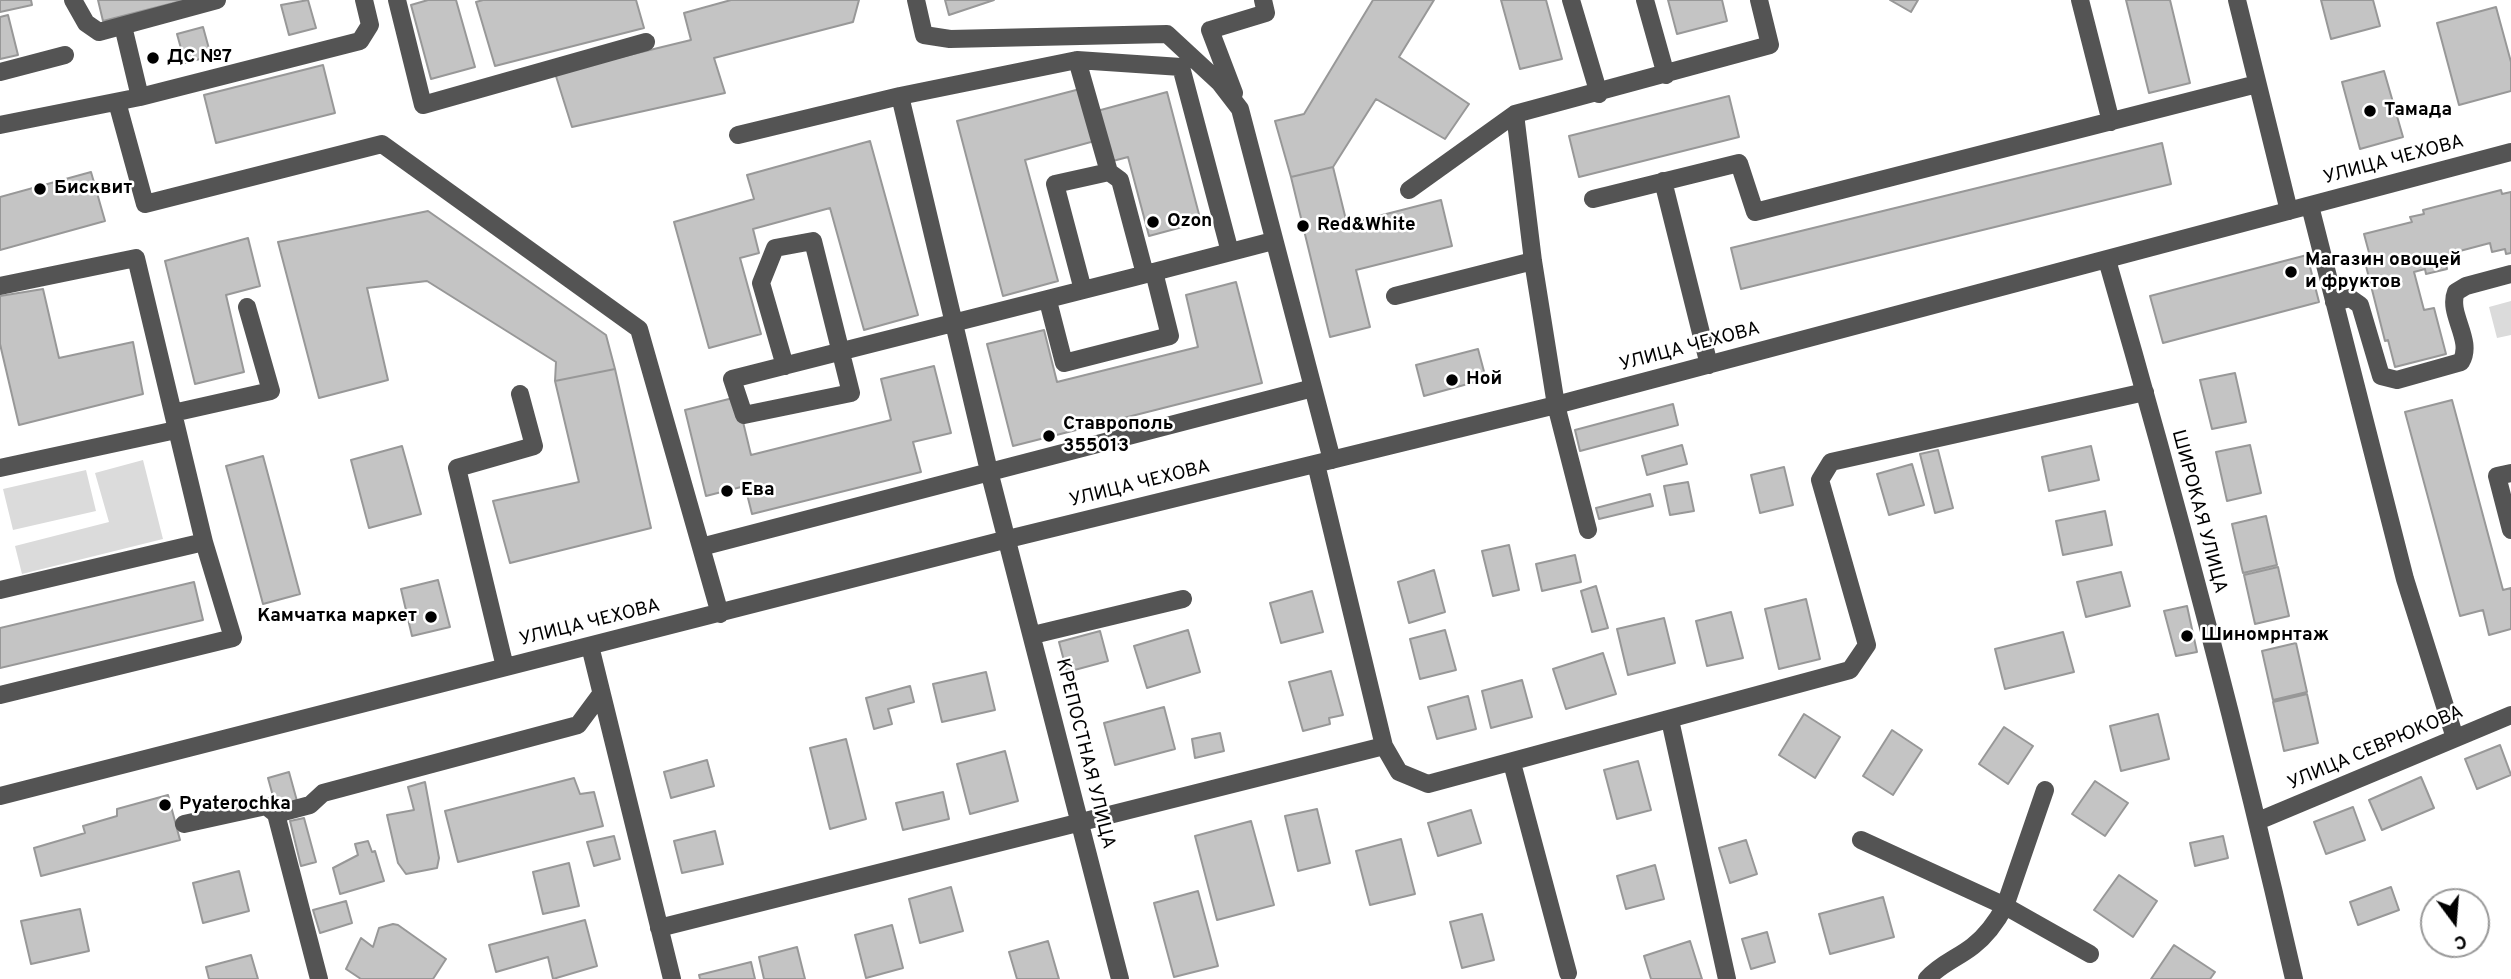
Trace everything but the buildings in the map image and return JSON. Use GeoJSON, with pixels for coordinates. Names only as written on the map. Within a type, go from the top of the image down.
{"type":"FeatureCollection","features":[{"type":"Feature","properties":{"kind":"street"},"geometry":{"type":"LineString","coordinates":[[73,0],[86,23],[99,32],[218,0]]}},
{"type":"Feature","properties":{"kind":"street"},"geometry":{"type":"LineString","coordinates":[[0,125],[140,97],[360,41],[370,25],[364,0]]}},
{"type":"Feature","properties":{"kind":"street"},"geometry":{"type":"LineString","coordinates":[[397,0],[423,105],[646,42]]}},
{"type":"Feature","properties":{"kind":"street"},"geometry":{"type":"LineString","coordinates":[[916,0],[923,35],[950,39],[1167,34],[1220,83],[1240,109]]}},
{"type":"Feature","properties":{"kind":"street"},"geometry":{"type":"LineString","coordinates":[[1264,0],[1266,13],[1210,30],[1240,109],[1313,388],[1324,462],[1384,746],[1399,772],[1428,784],[1850,670],[1867,645],[1820,480],[1831,462],[2145,392]]}},
{"type":"Feature","properties":{"kind":"street"},"geometry":{"type":"LineString","coordinates":[[1571,0],[1599,93]]}},
{"type":"Feature","properties":{"kind":"street"},"geometry":{"type":"LineString","coordinates":[[1645,0],[1666,75]]}},
{"type":"Feature","properties":{"kind":"street"},"geometry":{"type":"LineString","coordinates":[[1409,190],[1515,114],[1770,45],[1759,0]]}},
{"type":"Feature","properties":{"kind":"street"},"geometry":{"type":"LineString","coordinates":[[2080,0],[2111,122]]}},
{"type":"Feature","properties":{"kind":"street"},"geometry":{"type":"LineString","coordinates":[[2237,0],[2288,211]]}},
{"type":"Feature","properties":{"kind":"street"},"geometry":{"type":"LineString","coordinates":[[123,26],[140,97]]}},
{"type":"Feature","properties":{"kind":"street"},"geometry":{"type":"LineString","coordinates":[[0,72],[65,55]]}},
{"type":"Feature","properties":{"kind":"street"},"geometry":{"type":"LineString","coordinates":[[1048,301],[1064,363],[1170,336],[1120,180],[1109,172],[1076,60]]}},
{"type":"Feature","properties":{"kind":"street"},"geometry":{"type":"LineString","coordinates":[[738,135],[900,96],[1076,60],[1181,67],[1230,253]]}},
{"type":"Feature","properties":{"kind":"street"},"geometry":{"type":"LineString","coordinates":[[1593,199],[1739,163],[1755,212],[2257,83]]}},
{"type":"Feature","properties":{"kind":"street","name":"КРЕПОСТНАЯ УЛИЦА"},"geometry":{"type":"LineString","coordinates":[[900,96],[989,471],[1120,979]]}},
{"type":"Feature","properties":{"kind":"street"},"geometry":{"type":"LineString","coordinates":[[117,102],[145,204],[382,144],[639,329],[720,614]]}},
{"type":"Feature","properties":{"kind":"street"},"geometry":{"type":"LineString","coordinates":[[1515,114],[1533,261],[1556,405],[1588,530]]}},
{"type":"Feature","properties":{"kind":"street","name":"УЛИЦА ЧЕХОВА"},"geometry":{"type":"LineString","coordinates":[[0,796],[1008,539],[1556,405],[2511,152]]}},
{"type":"Feature","properties":{"kind":"street"},"geometry":{"type":"LineString","coordinates":[[1083,290],[1055,184],[1109,172]]}},
{"type":"Feature","properties":{"kind":"street"},"geometry":{"type":"LineString","coordinates":[[1663,181],[1710,365]]}},
{"type":"Feature","properties":{"kind":"street"},"geometry":{"type":"LineString","coordinates":[[2310,206],[2405,579],[2455,738]]}},
{"type":"Feature","properties":{"kind":"street"},"geometry":{"type":"LineString","coordinates":[[785,366],[761,283],[775,248],[813,241],[843,352],[851,393],[744,415],[732,379],[843,352],[955,323],[1048,301],[1273,241]]}},
{"type":"Feature","properties":{"kind":"street"},"geometry":{"type":"LineString","coordinates":[[0,286],[136,258],[204,542],[233,638],[0,695]]}},
{"type":"Feature","properties":{"kind":"street","name":"ШИРОКАЯ УЛИЦА"},"geometry":{"type":"LineString","coordinates":[[2107,260],[2145,392],[2258,821],[2294,979]]}},
{"type":"Feature","properties":{"kind":"street"},"geometry":{"type":"LineString","coordinates":[[1395,296],[1533,261]]}},
{"type":"Feature","properties":{"kind":"street"},"geometry":{"type":"LineString","coordinates":[[2334,302],[2350,298],[2360,305],[2381,376],[2397,380],[2461,362],[2465,346],[2454,304],[2456,292],[2466,286],[2511,274]]}},
{"type":"Feature","properties":{"kind":"street"},"geometry":{"type":"LineString","coordinates":[[0,468],[174,421],[271,391],[247,307]]}},
{"type":"Feature","properties":{"kind":"street"},"geometry":{"type":"LineString","coordinates":[[701,547],[1313,388]]}},
{"type":"Feature","properties":{"kind":"street"},"geometry":{"type":"LineString","coordinates":[[505,667],[457,468],[534,446],[520,394]]}},
{"type":"Feature","properties":{"kind":"street"},"geometry":{"type":"LineString","coordinates":[[2511,473],[2497,476],[2511,530]]}},
{"type":"Feature","properties":{"kind":"street"},"geometry":{"type":"LineString","coordinates":[[0,590],[204,542]]}},
{"type":"Feature","properties":{"kind":"street"},"geometry":{"type":"LineString","coordinates":[[1033,635],[1183,599]]}},
{"type":"Feature","properties":{"kind":"street"},"geometry":{"type":"LineString","coordinates":[[590,646],[672,979]]}},
{"type":"Feature","properties":{"kind":"street"},"geometry":{"type":"LineString","coordinates":[[276,814],[310,805],[323,793],[578,725],[601,694]]}},
{"type":"Feature","properties":{"kind":"street","name":"УЛИЦА СЕВРЮКОВА"},"geometry":{"type":"LineString","coordinates":[[2258,821],[2511,715]]}},
{"type":"Feature","properties":{"kind":"street"},"geometry":{"type":"LineString","coordinates":[[1670,720],[1727,979]]}},
{"type":"Feature","properties":{"kind":"street"},"geometry":{"type":"LineString","coordinates":[[659,928],[1384,746]]}},
{"type":"Feature","properties":{"kind":"street"},"geometry":{"type":"LineString","coordinates":[[1512,763],[1568,973]]}},
{"type":"Feature","properties":{"kind":"street"},"geometry":{"type":"LineString","coordinates":[[1927,979],[1938,967],[1973,946],[1996,923],[2005,905],[2045,790]]}},
{"type":"Feature","properties":{"kind":"street"},"geometry":{"type":"LineString","coordinates":[[184,824],[266,806],[276,814],[319,979]]}},
{"type":"Feature","properties":{"kind":"street"},"geometry":{"type":"LineString","coordinates":[[1861,840],[2005,905],[2090,954]]}},
{"type":"Feature","properties":{"kind":"shaded area"},"geometry":{"type":"Polygon","coordinates":[[[2511,301],[2511,335],[2497,338],[2489,307],[2511,301]]]}},
{"type":"Feature","properties":{"kind":"shaded area"},"geometry":{"type":"Polygon","coordinates":[[[143,460],[163,539],[22,574],[15,546],[109,522],[95,473],[143,460]]]}},
{"type":"Feature","properties":{"kind":"shaded area"},"geometry":{"type":"Polygon","coordinates":[[[86,470],[96,511],[13,530],[3,489],[86,470]]]}},
{"type":"Feature","properties":{"kind":"place","name":"ДС №7"},"geometry":{"type":"Point","coordinates":[153,58]}},
{"type":"Feature","properties":{"kind":"place","name":"Тамада"},"geometry":{"type":"Point","coordinates":[2370,111]}},
{"type":"Feature","properties":{"kind":"place","name":"Бисквит"},"geometry":{"type":"Point","coordinates":[40,189]}},
{"type":"Feature","properties":{"kind":"place","name":"Ozon"},"geometry":{"type":"Point","coordinates":[1153,222]}},
{"type":"Feature","properties":{"kind":"place","name":"Red&White"},"geometry":{"type":"Point","coordinates":[1303,226]}},
{"type":"Feature","properties":{"kind":"place","name":"Магазин овощей и фруктов"},"geometry":{"type":"Point","coordinates":[2291,272]}},
{"type":"Feature","properties":{"kind":"place","name":"Ной"},"geometry":{"type":"Point","coordinates":[1452,380]}},
{"type":"Feature","properties":{"kind":"place","name":"Ставрополь 355013"},"geometry":{"type":"Point","coordinates":[1049,436]}},
{"type":"Feature","properties":{"kind":"place","name":"Ева"},"geometry":{"type":"Point","coordinates":[727,491]}},
{"type":"Feature","properties":{"kind":"place","name":"Камчатка маркет"},"geometry":{"type":"Point","coordinates":[431,617]}},
{"type":"Feature","properties":{"kind":"place","name":"Шиномрнтаж"},"geometry":{"type":"Point","coordinates":[2187,636]}},
{"type":"Feature","properties":{"kind":"place","name":"Pyaterochka"},"geometry":{"type":"Point","coordinates":[165,805]}}]}
